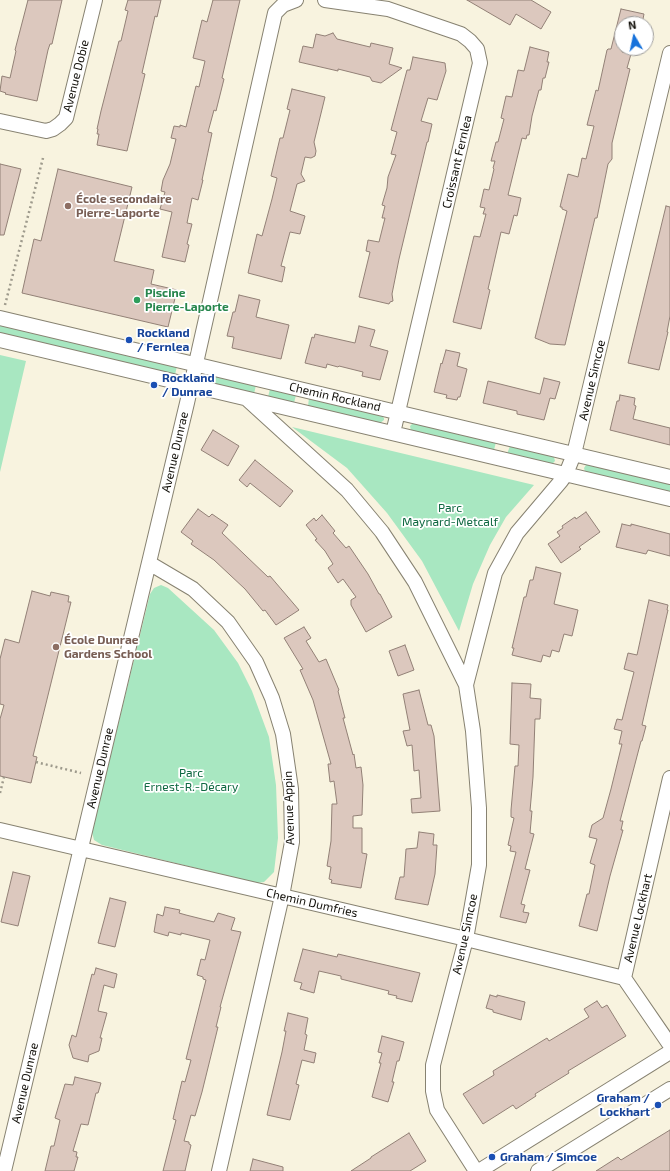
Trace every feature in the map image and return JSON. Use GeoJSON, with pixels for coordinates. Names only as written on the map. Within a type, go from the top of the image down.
{"type":"FeatureCollection","features":[{"type":"Feature","properties":{"kind":"street","name":"Avenue Dobie"},"geometry":{"type":"LineString","coordinates":[[0,121],[46,131],[54,129],[66,118],[95,0]]}},
{"type":"Feature","properties":{"kind":"street"},"geometry":{"type":"LineString","coordinates":[[195,364],[275,13],[283,5],[296,0]]}},
{"type":"Feature","properties":{"kind":"street","name":"Croissant Fernlea"},"geometry":{"type":"LineString","coordinates":[[325,0],[388,9],[461,34],[477,49],[480,63],[394,434]]}},
{"type":"Feature","properties":{"kind":"street","name":"Avenue Simcoe"},"geometry":{"type":"LineString","coordinates":[[466,685],[495,573],[517,533],[566,474],[574,454],[670,53]]}},
{"type":"Feature","properties":{"kind":"street","name":"Chemin Rockland"},"geometry":{"type":"LineString","coordinates":[[2,314],[195,364],[670,476]]}},
{"type":"Feature","properties":{"kind":"street","name":"Chemin Rockland"},"geometry":{"type":"LineString","coordinates":[[0,340],[670,499]]}},
{"type":"Feature","properties":{"kind":"street","name":"Avenue Dunrae"},"geometry":{"type":"LineString","coordinates":[[4,1171],[195,364]]}},
{"type":"Feature","properties":{"kind":"street","name":"Avenue Simcoe"},"geometry":{"type":"LineString","coordinates":[[247,399],[347,490],[382,532],[415,582],[466,685],[473,731],[479,808],[479,866],[466,939],[433,1065],[433,1091],[437,1110],[477,1171]]}},
{"type":"Feature","properties":{"kind":"street","name":"Avenue Appin"},"geometry":{"type":"LineString","coordinates":[[149,563],[193,590],[228,622],[256,662],[272,698],[283,734],[291,789],[292,842],[282,896],[219,1171]]}},
{"type":"Feature","properties":{"kind":"street","name":"Avenue Lockhart"},"geometry":{"type":"LineString","coordinates":[[670,778],[624,978],[670,1045]]}},
{"type":"Feature","properties":{"kind":"street","name":"Chemin Dumfries"},"geometry":{"type":"LineString","coordinates":[[0,830],[466,939],[624,978]]}},
{"type":"Feature","properties":{"kind":"street"},"geometry":{"type":"LineString","coordinates":[[477,1171],[670,1052]]}},
{"type":"Feature","properties":{"kind":"street"},"geometry":{"type":"LineString","coordinates":[[538,1171],[670,1089]]}},
{"type":"Feature","properties":{"kind":"path"},"geometry":{"type":"LineString","coordinates":[[2,314],[43,158]]}},
{"type":"Feature","properties":{"kind":"path"},"geometry":{"type":"LineString","coordinates":[[36,762],[81,773]]}},
{"type":"Feature","properties":{"kind":"path"},"geometry":{"type":"LineString","coordinates":[[0,794],[4,777]]}},
{"type":"Feature","properties":{"kind":"green space"},"geometry":{"type":"Polygon","coordinates":[[[0,325],[177,366],[175,375],[0,334],[0,325]]]}},
{"type":"Feature","properties":{"kind":"green space"},"geometry":{"type":"Polygon","coordinates":[[[0,355],[26,361],[0,472],[0,355]]]}},
{"type":"Feature","properties":{"kind":"green space"},"geometry":{"type":"Polygon","coordinates":[[[209,374],[256,385],[254,394],[206,382],[205,377],[209,374]]]}},
{"type":"Feature","properties":{"kind":"green space"},"geometry":{"type":"Polygon","coordinates":[[[270,389],[296,395],[294,403],[268,397],[270,389]]]}},
{"type":"Feature","properties":{"kind":"green space"},"geometry":{"type":"Polygon","coordinates":[[[309,398],[381,415],[384,420],[380,423],[308,406],[309,398]]]}},
{"type":"Feature","properties":{"kind":"green space"},"geometry":{"type":"Polygon","coordinates":[[[413,423],[496,442],[494,450],[411,431],[410,426],[413,423]]]}},
{"type":"Feature","properties":{"kind":"green space","name":"Parc Maynard-Metcalf"},"geometry":{"type":"Polygon","coordinates":[[[292,427],[534,485],[506,517],[490,545],[473,584],[459,631],[422,561],[387,513],[347,468],[292,427]]]}},
{"type":"Feature","properties":{"kind":"green space"},"geometry":{"type":"Polygon","coordinates":[[[510,446],[554,457],[555,461],[552,464],[549,464],[507,454],[510,446]]]}},
{"type":"Feature","properties":{"kind":"green space"},"geometry":{"type":"Polygon","coordinates":[[[588,464],[670,484],[670,492],[585,472],[584,468],[588,464]]]}},
{"type":"Feature","properties":{"kind":"green space","name":"Parc Ernest-R.-Décary"},"geometry":{"type":"Polygon","coordinates":[[[161,585],[168,588],[214,630],[238,663],[252,691],[269,737],[276,785],[278,838],[274,872],[264,882],[257,883],[102,845],[94,840],[92,832],[150,594],[154,588],[161,585]]]}},
{"type":"Feature","properties":{"kind":"building"},"geometry":{"type":"Polygon","coordinates":[[[28,0],[62,0],[52,44],[50,44],[48,50],[37,101],[5,94],[6,93],[0,91],[2,76],[10,78],[15,50],[28,0]]]}},
{"type":"Feature","properties":{"kind":"building"},"geometry":{"type":"Polygon","coordinates":[[[128,0],[161,0],[157,17],[155,16],[142,73],[145,74],[127,151],[97,145],[99,134],[97,134],[97,129],[119,41],[121,41],[128,11],[125,10],[128,0]]]}},
{"type":"Feature","properties":{"kind":"building"},"geometry":{"type":"Polygon","coordinates":[[[213,0],[240,0],[222,78],[224,79],[216,111],[214,110],[208,132],[212,133],[203,180],[198,200],[192,198],[187,223],[192,224],[187,244],[189,245],[185,262],[162,257],[172,212],[160,209],[165,192],[161,191],[176,139],[171,138],[174,126],[180,127],[180,125],[186,127],[196,86],[199,87],[205,61],[193,58],[202,20],[207,22],[213,0]]]}},
{"type":"Feature","properties":{"kind":"building"},"geometry":{"type":"Polygon","coordinates":[[[467,0],[531,0],[551,12],[541,29],[516,14],[510,25],[467,0]]]}},
{"type":"Feature","properties":{"kind":"building"},"geometry":{"type":"Polygon","coordinates":[[[621,9],[644,14],[644,16],[619,16],[621,9]]]}},
{"type":"Feature","properties":{"kind":"building"},"geometry":{"type":"Polygon","coordinates":[[[333,33],[337,39],[370,47],[371,43],[393,48],[389,64],[402,68],[381,83],[372,81],[370,77],[338,69],[338,71],[299,62],[303,46],[313,48],[316,34],[325,36],[333,33]]]}},
{"type":"Feature","properties":{"kind":"building"},"geometry":{"type":"Polygon","coordinates":[[[614,37],[614,56],[630,56],[627,68],[630,69],[612,143],[612,159],[608,164],[597,218],[595,218],[565,345],[550,344],[535,338],[567,211],[560,207],[568,174],[578,177],[582,158],[586,159],[594,126],[587,125],[596,90],[598,91],[607,50],[611,49],[614,37]]]}},
{"type":"Feature","properties":{"kind":"building"},"geometry":{"type":"Polygon","coordinates":[[[530,47],[549,52],[547,62],[549,62],[545,78],[543,78],[541,90],[539,90],[529,135],[527,135],[526,139],[522,138],[508,195],[521,198],[517,216],[514,215],[509,234],[501,232],[488,289],[490,290],[481,329],[453,322],[474,236],[480,237],[486,214],[483,214],[485,208],[480,207],[484,189],[489,190],[494,169],[495,161],[491,161],[504,119],[501,118],[506,96],[512,97],[518,70],[524,71],[530,47]]]}},
{"type":"Feature","properties":{"kind":"building"},"geometry":{"type":"Polygon","coordinates":[[[413,57],[445,63],[446,71],[437,100],[428,98],[421,121],[432,124],[399,259],[392,294],[393,301],[389,304],[359,297],[370,252],[366,251],[368,240],[379,242],[385,218],[382,218],[385,206],[382,205],[387,188],[388,177],[396,155],[391,154],[397,132],[391,130],[407,70],[410,70],[413,57]]]}},
{"type":"Feature","properties":{"kind":"building"},"geometry":{"type":"Polygon","coordinates":[[[292,89],[325,97],[314,142],[316,151],[315,156],[311,158],[305,157],[301,174],[305,181],[297,184],[290,211],[305,216],[300,234],[290,232],[281,266],[285,267],[282,282],[248,273],[257,234],[262,236],[272,199],[277,178],[271,176],[280,138],[283,138],[290,110],[287,109],[292,89]]]}},
{"type":"Feature","properties":{"kind":"building"},"geometry":{"type":"Polygon","coordinates":[[[0,164],[21,169],[4,235],[0,235],[0,164]]]}},
{"type":"Feature","properties":{"kind":"building"},"geometry":{"type":"Polygon","coordinates":[[[58,169],[132,187],[114,261],[154,270],[151,284],[177,290],[168,327],[22,293],[34,239],[41,241],[58,169]]]}},
{"type":"Feature","properties":{"kind":"building"},"geometry":{"type":"Polygon","coordinates":[[[666,206],[670,207],[670,316],[668,332],[659,370],[628,363],[666,206]]]}},
{"type":"Feature","properties":{"kind":"building"},"geometry":{"type":"Polygon","coordinates":[[[239,295],[260,300],[256,317],[289,325],[281,359],[232,348],[234,337],[227,336],[239,295]]]}},
{"type":"Feature","properties":{"kind":"building"},"geometry":{"type":"Polygon","coordinates":[[[359,326],[375,330],[370,346],[388,351],[380,380],[362,376],[363,372],[339,366],[327,364],[326,368],[305,363],[312,337],[314,338],[315,334],[355,343],[359,326]]]}},
{"type":"Feature","properties":{"kind":"building"},"geometry":{"type":"Polygon","coordinates":[[[446,350],[460,353],[457,366],[467,369],[460,397],[458,397],[457,400],[446,398],[447,395],[434,392],[441,363],[442,364],[446,350]]]}},
{"type":"Feature","properties":{"kind":"building"},"geometry":{"type":"Polygon","coordinates":[[[544,378],[560,382],[555,399],[550,398],[544,420],[517,414],[517,411],[483,403],[488,381],[540,394],[544,378]]]}},
{"type":"Feature","properties":{"kind":"building"},"geometry":{"type":"Polygon","coordinates":[[[620,395],[635,398],[634,405],[636,406],[633,419],[670,428],[670,445],[610,430],[617,401],[619,401],[620,395]]]}},
{"type":"Feature","properties":{"kind":"building"},"geometry":{"type":"Polygon","coordinates":[[[213,430],[239,446],[228,466],[201,450],[213,430]]]}},
{"type":"Feature","properties":{"kind":"building"},"geometry":{"type":"Polygon","coordinates":[[[255,460],[293,491],[280,507],[250,483],[247,487],[239,480],[255,460]]]}},
{"type":"Feature","properties":{"kind":"building"},"geometry":{"type":"Polygon","coordinates":[[[198,509],[209,517],[212,514],[228,525],[222,533],[268,577],[270,576],[299,610],[276,625],[265,610],[263,611],[245,589],[214,560],[191,544],[193,541],[181,532],[198,509]]]}},
{"type":"Feature","properties":{"kind":"building"},"geometry":{"type":"Polygon","coordinates":[[[586,512],[600,532],[579,547],[581,549],[561,563],[548,544],[560,536],[557,532],[563,528],[562,526],[575,517],[576,519],[586,512]]]}},
{"type":"Feature","properties":{"kind":"building"},"geometry":{"type":"Polygon","coordinates":[[[322,515],[335,531],[333,533],[346,548],[349,546],[368,574],[392,617],[366,632],[351,605],[351,600],[356,597],[343,579],[338,583],[328,568],[333,564],[306,525],[314,518],[316,521],[322,515]]]}},
{"type":"Feature","properties":{"kind":"building"},"geometry":{"type":"Polygon","coordinates":[[[622,524],[631,526],[631,524],[670,534],[670,556],[648,550],[646,554],[616,547],[622,524]]]}},
{"type":"Feature","properties":{"kind":"building"},"geometry":{"type":"Polygon","coordinates":[[[536,567],[561,573],[554,604],[578,610],[572,636],[564,634],[559,652],[552,650],[550,657],[543,655],[541,662],[512,655],[514,648],[512,648],[524,597],[526,597],[530,580],[533,580],[536,567]]]}},
{"type":"Feature","properties":{"kind":"building","name":"École Dunrae Gardens School"},"geometry":{"type":"Polygon","coordinates":[[[32,591],[50,596],[51,592],[69,596],[68,602],[71,602],[33,756],[37,757],[31,783],[0,776],[0,719],[4,705],[0,704],[0,659],[5,639],[19,643],[32,591]]]}},
{"type":"Feature","properties":{"kind":"building"},"geometry":{"type":"Polygon","coordinates":[[[649,600],[668,605],[668,610],[642,725],[646,726],[620,821],[623,821],[621,830],[623,830],[597,931],[579,926],[587,894],[589,894],[595,865],[590,863],[597,839],[589,837],[592,825],[603,818],[611,789],[622,744],[619,744],[622,731],[614,729],[617,719],[622,720],[634,672],[624,669],[628,653],[637,655],[649,600]]]}},
{"type":"Feature","properties":{"kind":"building"},"geometry":{"type":"Polygon","coordinates":[[[304,627],[311,638],[306,641],[319,662],[326,659],[339,690],[345,718],[343,718],[353,755],[354,754],[356,768],[361,767],[363,785],[362,815],[353,816],[353,828],[362,828],[362,853],[367,854],[361,888],[331,883],[332,880],[329,879],[331,867],[327,866],[331,841],[332,804],[337,804],[334,781],[330,782],[328,764],[331,764],[313,700],[300,670],[303,669],[284,638],[304,627]]]}},
{"type":"Feature","properties":{"kind":"building"},"geometry":{"type":"Polygon","coordinates":[[[405,645],[414,670],[398,676],[389,651],[405,645]]]}},
{"type":"Feature","properties":{"kind":"building"},"geometry":{"type":"Polygon","coordinates":[[[512,683],[531,684],[530,698],[541,699],[540,719],[535,719],[530,811],[532,811],[530,833],[534,834],[525,869],[530,870],[521,904],[525,905],[523,912],[529,913],[526,923],[500,917],[516,852],[510,851],[511,846],[508,845],[514,818],[511,817],[511,810],[515,766],[518,766],[519,745],[510,744],[512,683]]]}},
{"type":"Feature","properties":{"kind":"building"},"geometry":{"type":"Polygon","coordinates":[[[419,690],[428,725],[431,725],[434,736],[440,811],[412,813],[411,799],[421,798],[419,770],[414,771],[412,745],[407,746],[403,731],[410,730],[403,694],[419,690]]]}},
{"type":"Feature","properties":{"kind":"building"},"geometry":{"type":"Polygon","coordinates":[[[419,832],[434,834],[433,845],[437,845],[435,874],[428,905],[395,899],[400,877],[404,877],[406,849],[417,848],[419,832]]]}},
{"type":"Feature","properties":{"kind":"building"},"geometry":{"type":"Polygon","coordinates":[[[13,872],[30,876],[18,926],[1,922],[13,872]]]}},
{"type":"Feature","properties":{"kind":"building"},"geometry":{"type":"Polygon","coordinates":[[[110,898],[126,902],[115,947],[98,943],[110,898]]]}},
{"type":"Feature","properties":{"kind":"building"},"geometry":{"type":"Polygon","coordinates":[[[165,907],[180,910],[179,913],[214,922],[218,913],[235,918],[231,930],[241,932],[220,1007],[216,1027],[218,1027],[202,1092],[195,1116],[191,1115],[184,1141],[189,1142],[191,1145],[185,1171],[163,1171],[176,1120],[173,1119],[182,1081],[185,1082],[191,1060],[186,1059],[206,980],[197,975],[201,959],[205,960],[210,940],[181,933],[181,935],[169,932],[168,936],[154,932],[157,914],[163,916],[165,907]]]}},
{"type":"Feature","properties":{"kind":"building"},"geometry":{"type":"Polygon","coordinates":[[[303,949],[337,957],[338,954],[420,973],[412,1002],[396,998],[397,996],[388,994],[389,991],[341,979],[341,976],[319,971],[314,993],[300,989],[302,983],[294,981],[303,949]]]}},
{"type":"Feature","properties":{"kind":"building"},"geometry":{"type":"Polygon","coordinates":[[[96,968],[117,974],[114,988],[104,985],[98,1011],[107,1013],[100,1038],[102,1038],[99,1051],[89,1055],[88,1062],[73,1058],[69,1045],[72,1035],[76,1037],[92,974],[94,975],[96,968]]]}},
{"type":"Feature","properties":{"kind":"building"},"geometry":{"type":"Polygon","coordinates":[[[490,995],[497,997],[497,995],[525,1002],[521,1020],[493,1012],[493,1010],[486,1008],[490,995]]]}},
{"type":"Feature","properties":{"kind":"building"},"geometry":{"type":"Polygon","coordinates":[[[597,1001],[602,1008],[607,1005],[626,1036],[568,1071],[569,1073],[535,1094],[536,1096],[516,1109],[513,1105],[483,1124],[463,1094],[494,1075],[493,1071],[547,1038],[549,1041],[589,1017],[584,1009],[597,1001]]]}},
{"type":"Feature","properties":{"kind":"building"},"geometry":{"type":"Polygon","coordinates":[[[288,1013],[308,1018],[304,1050],[316,1053],[314,1063],[302,1060],[296,1084],[299,1085],[290,1120],[267,1115],[282,1052],[286,1031],[284,1031],[288,1013]]]}},
{"type":"Feature","properties":{"kind":"building"},"geometry":{"type":"Polygon","coordinates":[[[382,1036],[404,1042],[399,1061],[397,1061],[392,1082],[394,1082],[388,1102],[372,1097],[381,1063],[379,1063],[382,1053],[378,1052],[382,1036]]]}},
{"type":"Feature","properties":{"kind":"building"},"geometry":{"type":"Polygon","coordinates":[[[75,1077],[101,1083],[98,1093],[96,1093],[88,1125],[81,1124],[73,1151],[77,1152],[76,1157],[78,1157],[74,1171],[45,1171],[51,1146],[54,1146],[60,1120],[55,1118],[65,1084],[73,1085],[75,1077]]]}},
{"type":"Feature","properties":{"kind":"building"},"geometry":{"type":"Polygon","coordinates":[[[670,1130],[670,1171],[596,1171],[618,1157],[621,1160],[670,1130]]]}},
{"type":"Feature","properties":{"kind":"building"},"geometry":{"type":"Polygon","coordinates":[[[409,1133],[426,1161],[410,1171],[351,1171],[371,1157],[409,1133]]]}},
{"type":"Feature","properties":{"kind":"building"},"geometry":{"type":"Polygon","coordinates":[[[253,1159],[283,1167],[283,1171],[250,1171],[253,1159]]]}},
{"type":"Feature","properties":{"kind":"place","name":"École secondaire Pierre-Laporte"},"geometry":{"type":"Point","coordinates":[68,206]}},
{"type":"Feature","properties":{"kind":"place","name":"Piscine Pierre-Laporte"},"geometry":{"type":"Point","coordinates":[137,300]}},
{"type":"Feature","properties":{"kind":"place","name":"Rockland / Fernlea"},"geometry":{"type":"Point","coordinates":[129,340]}},
{"type":"Feature","properties":{"kind":"place","name":"Rockland / Dunrae"},"geometry":{"type":"Point","coordinates":[154,385]}},
{"type":"Feature","properties":{"kind":"place","name":"École Dunrae Gardens School"},"geometry":{"type":"Point","coordinates":[56,647]}},
{"type":"Feature","properties":{"kind":"place","name":"Graham / Lockhart"},"geometry":{"type":"Point","coordinates":[658,1105]}},
{"type":"Feature","properties":{"kind":"place","name":"Graham / Simcoe"},"geometry":{"type":"Point","coordinates":[492,1157]}}]}
